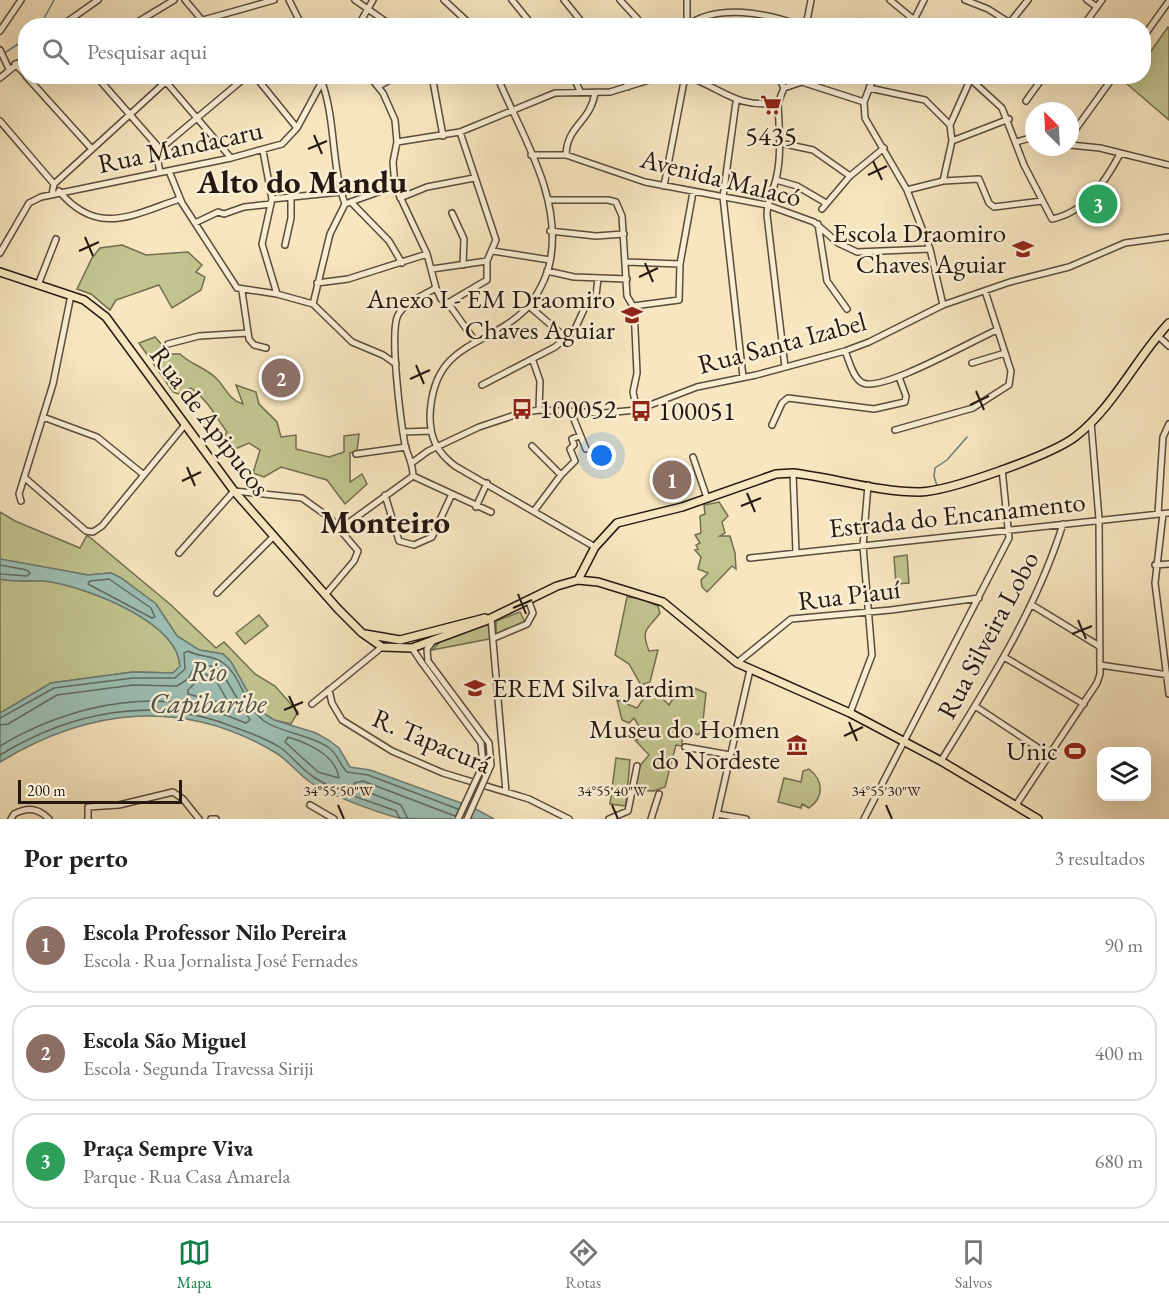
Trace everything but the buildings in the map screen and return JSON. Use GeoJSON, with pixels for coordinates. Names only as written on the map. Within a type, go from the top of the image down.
{"type":"FeatureCollection","features":[{"type":"Feature","properties":{"kind":"main road","name":"Rua de Apipucos"},"geometry":{"type":"LineString","coordinates":[[0,272],[71,295],[94,306],[106,317],[234,491],[362,633],[382,646]]}},
{"type":"Feature","properties":{"kind":"main road"},"geometry":{"type":"LineString","coordinates":[[578,580],[596,547],[617,523],[708,498],[777,474],[793,473],[923,492],[1002,469],[1058,447],[1076,436],[1091,422],[1169,324]]}},
{"type":"Feature","properties":{"kind":"main road"},"geometry":{"type":"LineString","coordinates":[[382,646],[412,648],[491,618],[557,586],[578,580],[598,582],[663,602],[737,663],[850,713],[941,761],[1038,819]]}},
{"type":"Feature","properties":{"kind":"main road"},"geometry":{"type":"LineString","coordinates":[[362,633],[400,640],[446,627],[491,618]]}},
{"type":"Feature","properties":{"kind":"main road"},"geometry":{"type":"LineString","coordinates":[[412,648],[446,627]]}},
{"type":"Feature","properties":{"kind":"street"},"geometry":{"type":"LineString","coordinates":[[0,31],[21,0]]}},
{"type":"Feature","properties":{"kind":"street"},"geometry":{"type":"LineString","coordinates":[[72,18],[98,0]]}},
{"type":"Feature","properties":{"kind":"street"},"geometry":{"type":"LineString","coordinates":[[144,18],[174,0]]}},
{"type":"Feature","properties":{"kind":"street"},"geometry":{"type":"LineString","coordinates":[[185,0],[201,18]]}},
{"type":"Feature","properties":{"kind":"street"},"geometry":{"type":"LineString","coordinates":[[220,18],[274,0]]}},
{"type":"Feature","properties":{"kind":"street"},"geometry":{"type":"LineString","coordinates":[[289,0],[297,18]]}},
{"type":"Feature","properties":{"kind":"street"},"geometry":{"type":"LineString","coordinates":[[355,0],[381,18]]}},
{"type":"Feature","properties":{"kind":"street"},"geometry":{"type":"LineString","coordinates":[[363,18],[373,0]]}},
{"type":"Feature","properties":{"kind":"street"},"geometry":{"type":"LineString","coordinates":[[444,0],[463,18]]}},
{"type":"Feature","properties":{"kind":"street"},"geometry":{"type":"LineString","coordinates":[[512,0],[527,18]]}},
{"type":"Feature","properties":{"kind":"street"},"geometry":{"type":"LineString","coordinates":[[564,0],[579,18]]}},
{"type":"Feature","properties":{"kind":"street"},"geometry":{"type":"LineString","coordinates":[[620,0],[637,18]]}},
{"type":"Feature","properties":{"kind":"street"},"geometry":{"type":"LineString","coordinates":[[687,0],[687,18]]}},
{"type":"Feature","properties":{"kind":"street"},"geometry":{"type":"LineString","coordinates":[[808,18],[811,0]]}},
{"type":"Feature","properties":{"kind":"street"},"geometry":{"type":"LineString","coordinates":[[890,0],[906,18]]}},
{"type":"Feature","properties":{"kind":"street"},"geometry":{"type":"LineString","coordinates":[[915,18],[924,0]]}},
{"type":"Feature","properties":{"kind":"street"},"geometry":{"type":"LineString","coordinates":[[964,0],[972,1],[999,18]]}},
{"type":"Feature","properties":{"kind":"street"},"geometry":{"type":"LineString","coordinates":[[1014,18],[1028,0]]}},
{"type":"Feature","properties":{"kind":"street"},"geometry":{"type":"LineString","coordinates":[[1087,0],[1097,8]]}},
{"type":"Feature","properties":{"kind":"street"},"geometry":{"type":"LineString","coordinates":[[1089,18],[1102,0]]}},
{"type":"Feature","properties":{"kind":"street"},"geometry":{"type":"LineString","coordinates":[[1151,25],[1169,1]]}},
{"type":"Feature","properties":{"kind":"street"},"geometry":{"type":"LineString","coordinates":[[713,18],[735,12],[775,18]]}},
{"type":"Feature","properties":{"kind":"street"},"geometry":{"type":"LineString","coordinates":[[0,50],[9,69]]}},
{"type":"Feature","properties":{"kind":"street"},"geometry":{"type":"LineString","coordinates":[[0,78],[18,62]]}},
{"type":"Feature","properties":{"kind":"street"},"geometry":{"type":"LineString","coordinates":[[15,64],[18,67]]}},
{"type":"Feature","properties":{"kind":"street"},"geometry":{"type":"LineString","coordinates":[[33,84],[91,148]]}},
{"type":"Feature","properties":{"kind":"street"},"geometry":{"type":"LineString","coordinates":[[103,84],[160,150]]}},
{"type":"Feature","properties":{"kind":"street"},"geometry":{"type":"LineString","coordinates":[[52,194],[54,184],[163,84]]}},
{"type":"Feature","properties":{"kind":"street"},"geometry":{"type":"LineString","coordinates":[[167,84],[231,158]]}},
{"type":"Feature","properties":{"kind":"street"},"geometry":{"type":"LineString","coordinates":[[160,172],[157,157],[160,150],[238,84]]}},
{"type":"Feature","properties":{"kind":"street"},"geometry":{"type":"LineString","coordinates":[[261,84],[297,128]]}},
{"type":"Feature","properties":{"kind":"street","name":"Rua Mandacaru"},"geometry":{"type":"LineString","coordinates":[[4,244],[29,203],[41,197],[59,191],[263,151],[282,144],[297,128],[321,84]]}},
{"type":"Feature","properties":{"kind":"street"},"geometry":{"type":"LineString","coordinates":[[322,84],[330,114],[341,192],[348,203],[389,241],[402,263]]}},
{"type":"Feature","properties":{"kind":"street"},"geometry":{"type":"LineString","coordinates":[[382,84],[379,86],[395,120],[398,142],[393,162],[395,186],[427,254],[441,299],[448,303],[475,341]]}},
{"type":"Feature","properties":{"kind":"street"},"geometry":{"type":"LineString","coordinates":[[433,84],[443,136]]}},
{"type":"Feature","properties":{"kind":"street"},"geometry":{"type":"LineString","coordinates":[[500,84],[550,200],[550,260],[547,271],[529,306],[515,318],[475,341],[454,357],[441,374],[432,403],[430,430],[435,447],[455,466],[596,547]]}},
{"type":"Feature","properties":{"kind":"street"},"geometry":{"type":"LineString","coordinates":[[577,84],[580,91]]}},
{"type":"Feature","properties":{"kind":"street"},"geometry":{"type":"LineString","coordinates":[[398,142],[460,132],[555,93],[580,91],[595,93],[638,84]]}},
{"type":"Feature","properties":{"kind":"street"},"geometry":{"type":"LineString","coordinates":[[664,186],[684,84]]}},
{"type":"Feature","properties":{"kind":"street"},"geometry":{"type":"LineString","coordinates":[[707,84],[736,102],[778,104]]}},
{"type":"Feature","properties":{"kind":"street"},"geometry":{"type":"LineString","coordinates":[[782,84],[784,88]]}},
{"type":"Feature","properties":{"kind":"street"},"geometry":{"type":"LineString","coordinates":[[785,366],[767,206],[776,180],[780,143],[778,104],[784,88],[792,84]]}},
{"type":"Feature","properties":{"kind":"street"},"geometry":{"type":"LineString","coordinates":[[815,84],[864,102]]}},
{"type":"Feature","properties":{"kind":"street"},"geometry":{"type":"LineString","coordinates":[[871,84],[864,102],[865,118],[907,190],[930,249],[943,305]]}},
{"type":"Feature","properties":{"kind":"street"},"geometry":{"type":"LineString","coordinates":[[943,181],[952,141],[950,125],[967,84]]}},
{"type":"Feature","properties":{"kind":"street"},"geometry":{"type":"LineString","coordinates":[[978,84],[994,98],[1009,119],[1016,142],[1050,216],[1055,218],[1087,201],[1097,192],[1120,154]]}},
{"type":"Feature","properties":{"kind":"street"},"geometry":{"type":"LineString","coordinates":[[1026,101],[1038,84]]}},
{"type":"Feature","properties":{"kind":"street"},"geometry":{"type":"LineString","coordinates":[[1079,124],[1108,84]]}},
{"type":"Feature","properties":{"kind":"street"},"geometry":{"type":"LineString","coordinates":[[869,88],[925,100],[950,125]]}},
{"type":"Feature","properties":{"kind":"street"},"geometry":{"type":"LineString","coordinates":[[566,155],[570,135],[591,111],[595,93]]}},
{"type":"Feature","properties":{"kind":"street"},"geometry":{"type":"LineString","coordinates":[[736,102],[723,197],[743,377]]}},
{"type":"Feature","properties":{"kind":"street"},"geometry":{"type":"LineString","coordinates":[[952,141],[1009,119]]}},
{"type":"Feature","properties":{"kind":"street"},"geometry":{"type":"LineString","coordinates":[[0,122],[54,184]]}},
{"type":"Feature","properties":{"kind":"street"},"geometry":{"type":"LineString","coordinates":[[448,303],[487,280],[489,273],[487,261],[496,240],[460,132]]}},
{"type":"Feature","properties":{"kind":"street"},"geometry":{"type":"LineString","coordinates":[[1016,142],[1025,140]]}},
{"type":"Feature","properties":{"kind":"street"},"geometry":{"type":"LineString","coordinates":[[780,143],[813,150],[850,176]]}},
{"type":"Feature","properties":{"kind":"street"},"geometry":{"type":"LineString","coordinates":[[1079,146],[1100,147],[1169,165]]}},
{"type":"Feature","properties":{"kind":"street"},"geometry":{"type":"LineString","coordinates":[[822,209],[850,176],[884,148]]}},
{"type":"Feature","properties":{"kind":"street"},"geometry":{"type":"LineString","coordinates":[[263,151],[272,201],[262,244],[278,294]]}},
{"type":"Feature","properties":{"kind":"street","name":"Avenida Malacó"},"geometry":{"type":"LineString","coordinates":[[531,155],[566,155],[664,186],[767,206],[818,224],[838,243],[857,252],[930,249]]}},
{"type":"Feature","properties":{"kind":"street"},"geometry":{"type":"LineString","coordinates":[[169,171],[180,199],[228,278],[242,291],[278,294],[314,304],[352,342],[384,355],[396,364]]}},
{"type":"Feature","properties":{"kind":"street"},"geometry":{"type":"LineString","coordinates":[[400,198],[427,188],[474,178]]}},
{"type":"Feature","properties":{"kind":"street"},"geometry":{"type":"LineString","coordinates":[[907,190],[943,181],[979,179],[989,203],[994,207],[1042,201]]}},
{"type":"Feature","properties":{"kind":"street"},"geometry":{"type":"LineString","coordinates":[[776,180],[797,186],[826,202]]}},
{"type":"Feature","properties":{"kind":"street"},"geometry":{"type":"LineString","coordinates":[[314,304],[330,234],[348,203],[395,186]]}},
{"type":"Feature","properties":{"kind":"street"},"geometry":{"type":"LineString","coordinates":[[59,191],[76,207],[100,219],[110,220],[133,218],[180,199]]}},
{"type":"Feature","properties":{"kind":"street"},"geometry":{"type":"LineString","coordinates":[[195,223],[218,212],[224,214],[291,196],[341,192]]}},
{"type":"Feature","properties":{"kind":"street"},"geometry":{"type":"LineString","coordinates":[[633,306],[679,300],[680,264],[693,192]]}},
{"type":"Feature","properties":{"kind":"street"},"geometry":{"type":"LineString","coordinates":[[285,245],[291,218],[291,196]]}},
{"type":"Feature","properties":{"kind":"street"},"geometry":{"type":"LineString","coordinates":[[550,200],[608,200],[616,202],[619,207],[624,234],[628,299],[633,306],[637,363],[633,393],[637,410]]}},
{"type":"Feature","properties":{"kind":"street"},"geometry":{"type":"LineString","coordinates":[[452,213],[464,238],[463,265]]}},
{"type":"Feature","properties":{"kind":"street"},"geometry":{"type":"LineString","coordinates":[[818,224],[827,281],[847,309]]}},
{"type":"Feature","properties":{"kind":"street"},"geometry":{"type":"LineString","coordinates":[[550,231],[596,236],[624,234]]}},
{"type":"Feature","properties":{"kind":"street"},"geometry":{"type":"LineString","coordinates":[[0,237],[4,244],[0,253]]}},
{"type":"Feature","properties":{"kind":"street","name":"Rua Santa Izabel"},"geometry":{"type":"LineString","coordinates":[[413,462],[435,447],[479,427],[521,413],[538,410],[571,412],[637,410],[690,389],[845,351],[877,339],[943,305],[1069,267],[1125,243],[1169,237]]}},
{"type":"Feature","properties":{"kind":"street"},"geometry":{"type":"LineString","coordinates":[[38,285],[56,239]]}},
{"type":"Feature","properties":{"kind":"street"},"geometry":{"type":"LineString","coordinates":[[493,251],[550,260]]}},
{"type":"Feature","properties":{"kind":"street"},"geometry":{"type":"LineString","coordinates":[[317,283],[348,279],[427,254]]}},
{"type":"Feature","properties":{"kind":"street"},"geometry":{"type":"LineString","coordinates":[[432,269],[487,261]]}},
{"type":"Feature","properties":{"kind":"street"},"geometry":{"type":"LineString","coordinates":[[626,262],[680,264]]}},
{"type":"Feature","properties":{"kind":"street"},"geometry":{"type":"LineString","coordinates":[[547,271],[598,279],[627,279]]}},
{"type":"Feature","properties":{"kind":"street"},"geometry":{"type":"LineString","coordinates":[[482,385],[533,361],[566,338],[579,322],[586,305],[596,295],[598,279]]}},
{"type":"Feature","properties":{"kind":"street"},"geometry":{"type":"LineString","coordinates":[[413,476],[413,462],[406,447],[403,432],[395,332],[397,316],[409,305],[436,288]]}},
{"type":"Feature","properties":{"kind":"street"},"geometry":{"type":"LineString","coordinates":[[242,291],[248,333],[254,345],[266,348]]}},
{"type":"Feature","properties":{"kind":"street"},"geometry":{"type":"LineString","coordinates":[[895,430],[973,408],[1009,385],[1011,376],[985,291]]}},
{"type":"Feature","properties":{"kind":"street"},"geometry":{"type":"LineString","coordinates":[[21,501],[19,494],[52,384],[71,295]]}},
{"type":"Feature","properties":{"kind":"street"},"geometry":{"type":"LineString","coordinates":[[529,306],[566,338]]}},
{"type":"Feature","properties":{"kind":"street"},"geometry":{"type":"LineString","coordinates":[[845,351],[857,378],[862,383],[871,384],[899,377],[997,330]]}},
{"type":"Feature","properties":{"kind":"street"},"geometry":{"type":"LineString","coordinates":[[168,344],[199,336],[248,333]]}},
{"type":"Feature","properties":{"kind":"street"},"geometry":{"type":"LineString","coordinates":[[1158,336],[1169,346]]}},
{"type":"Feature","properties":{"kind":"street"},"geometry":{"type":"LineString","coordinates":[[972,363],[1005,353]]}},
{"type":"Feature","properties":{"kind":"street"},"geometry":{"type":"LineString","coordinates":[[533,361],[540,381],[538,410]]}},
{"type":"Feature","properties":{"kind":"street"},"geometry":{"type":"LineString","coordinates":[[771,425],[782,403],[788,398],[874,409],[904,402],[906,396],[899,377]]}},
{"type":"Feature","properties":{"kind":"street"},"geometry":{"type":"LineString","coordinates":[[571,412],[586,449]]}},
{"type":"Feature","properties":{"kind":"street"},"geometry":{"type":"LineString","coordinates":[[43,417],[97,437],[144,475]]}},
{"type":"Feature","properties":{"kind":"street"},"geometry":{"type":"LineString","coordinates":[[1016,805],[1097,683],[1100,665],[1099,519],[1091,422]]}},
{"type":"Feature","properties":{"kind":"street"},"geometry":{"type":"LineString","coordinates":[[1169,424],[1166,437],[1163,514],[1155,565],[1169,694]]}},
{"type":"Feature","properties":{"kind":"street"},"geometry":{"type":"LineString","coordinates":[[25,478],[86,531],[93,532],[102,526],[184,426]]}},
{"type":"Feature","properties":{"kind":"street"},"geometry":{"type":"LineString","coordinates":[[403,432],[430,430]]}},
{"type":"Feature","properties":{"kind":"street"},"geometry":{"type":"LineString","coordinates":[[534,511],[561,475],[575,461],[570,449],[574,445],[572,439],[579,436]]}},
{"type":"Feature","properties":{"kind":"street"},"geometry":{"type":"LineString","coordinates":[[532,446],[561,475]]}},
{"type":"Feature","properties":{"kind":"street"},"geometry":{"type":"LineString","coordinates":[[356,454],[406,447]]}},
{"type":"Feature","properties":{"kind":"street"},"geometry":{"type":"LineString","coordinates":[[693,457],[708,498]]}},
{"type":"Feature","properties":{"kind":"street"},"geometry":{"type":"LineString","coordinates":[[864,819],[1010,538],[1002,469]]}},
{"type":"Feature","properties":{"kind":"street"},"geometry":{"type":"LineString","coordinates":[[793,473],[796,552]]}},
{"type":"Feature","properties":{"kind":"street"},"geometry":{"type":"LineString","coordinates":[[340,529],[413,476]]}},
{"type":"Feature","properties":{"kind":"street"},"geometry":{"type":"LineString","coordinates":[[413,476],[490,512]]}},
{"type":"Feature","properties":{"kind":"street"},"geometry":{"type":"LineString","coordinates":[[476,507],[487,483]]}},
{"type":"Feature","properties":{"kind":"street"},"geometry":{"type":"LineString","coordinates":[[850,713],[872,656],[863,546],[868,485]]}},
{"type":"Feature","properties":{"kind":"street"},"geometry":{"type":"LineString","coordinates":[[179,553],[234,491],[297,496],[321,511],[340,529],[358,554],[326,594]]}},
{"type":"Feature","properties":{"kind":"street"},"geometry":{"type":"LineString","coordinates":[[385,495],[399,541],[414,545],[432,537],[452,494]]}},
{"type":"Feature","properties":{"kind":"street","name":"Estrada do Encanamento"},"geometry":{"type":"LineString","coordinates":[[750,558],[1099,519],[1163,514]]}},
{"type":"Feature","properties":{"kind":"street","name":"Rua Silveira Lobo"},"geometry":{"type":"LineString","coordinates":[[941,761],[1004,657],[1032,605],[1052,561],[1064,524]]}},
{"type":"Feature","properties":{"kind":"street"},"geometry":{"type":"LineString","coordinates":[[217,593],[274,536]]}},
{"type":"Feature","properties":{"kind":"street"},"geometry":{"type":"LineString","coordinates":[[1155,565],[1169,564]]}},
{"type":"Feature","properties":{"kind":"street","name":"Rua Piauí"},"geometry":{"type":"LineString","coordinates":[[737,663],[792,619],[979,598]]}},
{"type":"Feature","properties":{"kind":"street"},"geometry":{"type":"LineString","coordinates":[[494,638],[527,624],[533,613],[528,599]]}},
{"type":"Feature","properties":{"kind":"street"},"geometry":{"type":"LineString","coordinates":[[1032,605],[1100,646]]}},
{"type":"Feature","properties":{"kind":"street"},"geometry":{"type":"LineString","coordinates":[[491,618],[506,792]]}},
{"type":"Feature","properties":{"kind":"street"},"geometry":{"type":"LineString","coordinates":[[434,640],[427,649],[425,662],[481,743],[483,765],[458,819]]}},
{"type":"Feature","properties":{"kind":"street"},"geometry":{"type":"LineString","coordinates":[[312,704],[382,646]]}},
{"type":"Feature","properties":{"kind":"street"},"geometry":{"type":"LineString","coordinates":[[412,648],[489,743],[491,765],[466,819]]}},
{"type":"Feature","properties":{"kind":"street"},"geometry":{"type":"LineString","coordinates":[[1004,657],[1084,704]]}},
{"type":"Feature","properties":{"kind":"street"},"geometry":{"type":"LineString","coordinates":[[1100,665],[1167,674]]}},
{"type":"Feature","properties":{"kind":"street"},"geometry":{"type":"LineString","coordinates":[[746,819],[717,816],[750,670]]}},
{"type":"Feature","properties":{"kind":"street","name":"R. Tapacurá"},"geometry":{"type":"LineString","coordinates":[[329,690],[332,703],[342,720],[392,751],[443,773],[529,799],[569,819]]}},
{"type":"Feature","properties":{"kind":"street"},"geometry":{"type":"LineString","coordinates":[[975,706],[1049,755]]}},
{"type":"Feature","properties":{"kind":"street"},"geometry":{"type":"LineString","coordinates":[[685,747],[730,755]]}},
{"type":"Feature","properties":{"kind":"street"},"geometry":{"type":"LineString","coordinates":[[609,819],[628,811],[637,766]]}},
{"type":"Feature","properties":{"kind":"street"},"geometry":{"type":"LineString","coordinates":[[88,819],[88,807],[119,805],[173,792],[183,799],[199,819]]}},
{"type":"Feature","properties":{"kind":"street"},"geometry":{"type":"LineString","coordinates":[[651,819],[659,794]]}},
{"type":"Feature","properties":{"kind":"street"},"geometry":{"type":"LineString","coordinates":[[310,805],[334,819]]}},
{"type":"Feature","properties":{"kind":"street"},"geometry":{"type":"LineString","coordinates":[[11,819],[14,814],[29,808],[49,819]]}},
{"type":"Feature","properties":{"kind":"green space"},"geometry":{"type":"Polygon","coordinates":[[[1168,27],[1169,120],[1127,84],[1151,84],[1151,51],[1168,27]]]}},
{"type":"Feature","properties":{"kind":"green space"},"geometry":{"type":"Polygon","coordinates":[[[122,245],[146,255],[188,252],[202,265],[196,272],[205,277],[201,290],[172,308],[159,285],[116,300],[110,310],[91,294],[77,289],[92,258],[100,248],[122,245]]]}},
{"type":"Feature","properties":{"kind":"green space"},"geometry":{"type":"Polygon","coordinates":[[[155,337],[170,354],[180,354],[212,375],[238,402],[243,404],[236,385],[256,392],[259,404],[277,422],[281,437],[296,435],[296,449],[329,457],[344,452],[344,436],[359,434],[357,451],[350,453],[350,482],[362,474],[367,484],[345,504],[327,480],[281,467],[264,477],[253,473],[260,450],[249,443],[235,449],[224,436],[227,432],[211,408],[191,388],[178,394],[173,392],[139,343],[155,337]]]}},
{"type":"Feature","properties":{"kind":"green space"},"geometry":{"type":"Polygon","coordinates":[[[719,502],[728,516],[722,522],[725,533],[720,536],[730,536],[735,553],[736,569],[732,566],[707,592],[702,587],[701,580],[708,573],[698,569],[701,557],[695,550],[698,549],[696,545],[700,543],[695,535],[701,533],[700,516],[705,514],[704,505],[719,502]]]}},
{"type":"Feature","properties":{"kind":"green space"},"geometry":{"type":"Polygon","coordinates":[[[0,512],[15,521],[80,548],[87,535],[171,605],[216,648],[224,642],[255,674],[275,686],[298,712],[291,724],[274,720],[266,715],[249,694],[231,662],[223,654],[199,650],[177,636],[156,604],[121,578],[111,573],[88,575],[0,559],[0,512]]]}},
{"type":"Feature","properties":{"kind":"green space"},"geometry":{"type":"Polygon","coordinates":[[[907,555],[909,583],[896,584],[894,557],[907,555]]]}},
{"type":"Feature","properties":{"kind":"green space"},"geometry":{"type":"Polygon","coordinates":[[[0,579],[45,581],[67,586],[87,591],[129,610],[165,636],[176,651],[180,667],[173,673],[133,672],[51,683],[0,713],[0,579]]]}},
{"type":"Feature","properties":{"kind":"green space"},"geometry":{"type":"Polygon","coordinates":[[[627,597],[639,598],[658,606],[660,613],[645,633],[649,651],[658,650],[650,682],[641,685],[629,664],[615,655],[627,597]]]}},
{"type":"Feature","properties":{"kind":"green space"},"geometry":{"type":"Polygon","coordinates":[[[520,612],[526,624],[496,635],[496,621],[520,612]]]}},
{"type":"Feature","properties":{"kind":"green space"},"geometry":{"type":"Polygon","coordinates":[[[259,615],[268,626],[245,644],[236,633],[259,615]]]}},
{"type":"Feature","properties":{"kind":"green space"},"geometry":{"type":"Polygon","coordinates":[[[484,624],[489,626],[491,636],[489,639],[432,650],[443,639],[484,624]]]}},
{"type":"Feature","properties":{"kind":"green space"},"geometry":{"type":"Polygon","coordinates":[[[694,688],[706,693],[702,730],[698,735],[682,728],[682,746],[676,745],[665,787],[654,791],[633,790],[639,767],[649,755],[635,740],[641,739],[642,731],[634,718],[629,723],[622,720],[617,700],[637,708],[649,691],[655,691],[669,705],[672,700],[684,693],[692,697],[694,688]]]}},
{"type":"Feature","properties":{"kind":"green space"},"geometry":{"type":"Polygon","coordinates":[[[616,758],[630,760],[626,806],[610,804],[616,758]]]}},
{"type":"Feature","properties":{"kind":"green space"},"geometry":{"type":"Polygon","coordinates":[[[809,769],[820,784],[820,794],[814,804],[809,808],[802,804],[801,808],[778,802],[784,778],[801,782],[803,771],[809,769]]]}},
{"type":"Feature","properties":{"kind":"water","name":"Rio Capibaribe"},"geometry":{"type":"Polygon","coordinates":[[[0,559],[88,575],[111,573],[121,578],[156,604],[177,636],[199,650],[223,654],[231,662],[249,694],[266,715],[274,720],[316,733],[330,741],[339,748],[350,767],[370,770],[472,807],[494,819],[390,816],[318,787],[276,753],[241,735],[207,723],[172,717],[137,716],[102,721],[68,730],[34,744],[0,762],[0,713],[51,683],[133,672],[173,673],[180,666],[175,650],[164,635],[129,610],[86,591],[67,586],[45,581],[0,579],[0,559]]]}},
{"type":"Feature","properties":{"kind":"waterway"},"geometry":{"type":"LineString","coordinates":[[44,18],[54,0]]}},
{"type":"Feature","properties":{"kind":"waterway"},"geometry":{"type":"LineString","coordinates":[[6,52],[18,44]]}},
{"type":"Feature","properties":{"kind":"waterway"},"geometry":{"type":"LineString","coordinates":[[937,486],[934,476],[935,468],[947,460],[967,437]]}},
{"type":"Feature","properties":{"kind":"place","name":"5435"},"geometry":{"type":"Point","coordinates":[771,105]}},
{"type":"Feature","properties":{"kind":"place","name":"Praça Sempre Viva"},"geometry":{"type":"Point","coordinates":[1098,204]}},
{"type":"Feature","properties":{"kind":"place","name":"Escola Draomiro Chaves Aguiar"},"geometry":{"type":"Point","coordinates":[1023,249]}},
{"type":"Feature","properties":{"kind":"place","name":"Anexo I - EM Draomiro Chaves Aguiar"},"geometry":{"type":"Point","coordinates":[632,315]}},
{"type":"Feature","properties":{"kind":"place","name":"Escola São Miguel"},"geometry":{"type":"Point","coordinates":[281,378]}},
{"type":"Feature","properties":{"kind":"place","name":"100052"},"geometry":{"type":"Point","coordinates":[522,409]}},
{"type":"Feature","properties":{"kind":"place","name":"100051"},"geometry":{"type":"Point","coordinates":[641,411]}},
{"type":"Feature","properties":{"kind":"place","name":"Escola Professor Nilo Pereira"},"geometry":{"type":"Point","coordinates":[672,480]}},
{"type":"Feature","properties":{"kind":"place","name":"EREM Silva Jardim"},"geometry":{"type":"Point","coordinates":[475,688]}},
{"type":"Feature","properties":{"kind":"place","name":"Museu do Homen do Nordeste"},"geometry":{"type":"Point","coordinates":[797,745]}},
{"type":"Feature","properties":{"kind":"place","name":"Unic"},"geometry":{"type":"Point","coordinates":[1075,751]}},
{"type":"Feature","properties":{"kind":"district","name":"Alto do Mandu"},"geometry":{"type":"Point","coordinates":[302,181]}},
{"type":"Feature","properties":{"kind":"district","name":"Monteiro"},"geometry":{"type":"Point","coordinates":[385,521]}}]}
